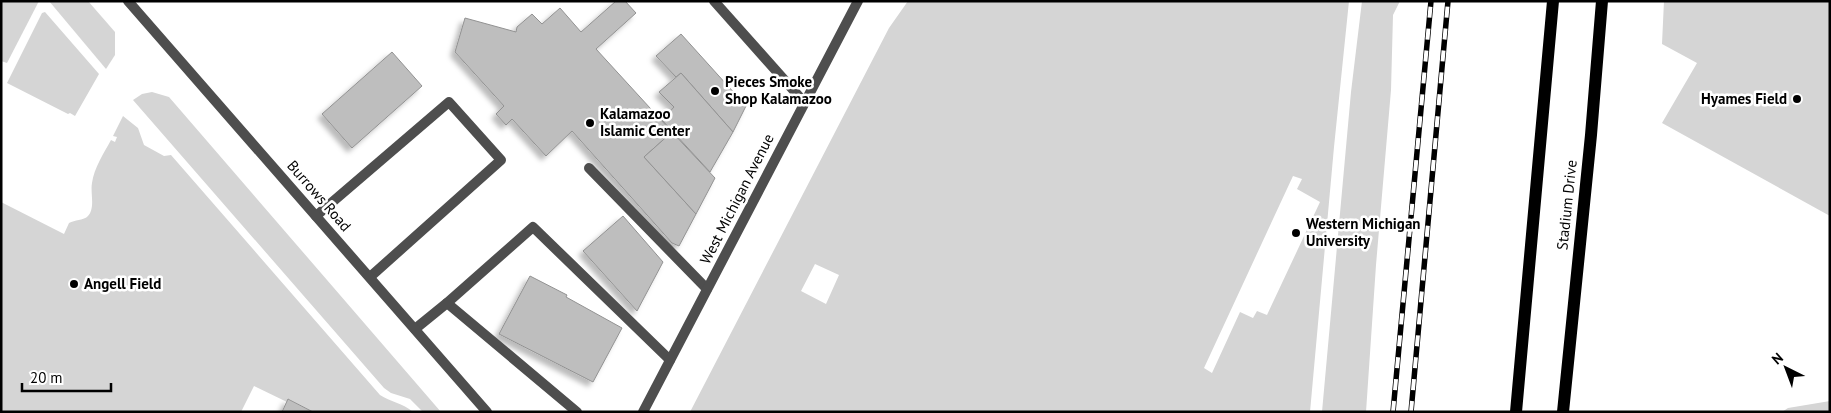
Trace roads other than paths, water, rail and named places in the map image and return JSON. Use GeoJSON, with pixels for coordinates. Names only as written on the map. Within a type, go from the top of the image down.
{"type":"FeatureCollection","features":[{"type":"Feature","properties":{"kind":"main road"},"geometry":{"type":"LineString","coordinates":[[1516,412],[1553,1]]}},
{"type":"Feature","properties":{"kind":"main road","name":"Stadium Drive"},"geometry":{"type":"LineString","coordinates":[[1563,412],[1591,135],[1602,1]]}},
{"type":"Feature","properties":{"kind":"street","name":"Burrows Road"},"geometry":{"type":"LineString","coordinates":[[128,1],[487,412]]}},
{"type":"Feature","properties":{"kind":"street"},"geometry":{"type":"LineString","coordinates":[[714,1],[804,102]]}},
{"type":"Feature","properties":{"kind":"street","name":"West Michigan Avenue"},"geometry":{"type":"LineString","coordinates":[[643,412],[858,1]]}},
{"type":"Feature","properties":{"kind":"street"},"geometry":{"type":"LineString","coordinates":[[316,216],[449,102],[501,160],[370,277]]}},
{"type":"Feature","properties":{"kind":"street"},"geometry":{"type":"LineString","coordinates":[[589,168],[707,289]]}},
{"type":"Feature","properties":{"kind":"street"},"geometry":{"type":"LineString","coordinates":[[415,329],[533,227],[670,360]]}},
{"type":"Feature","properties":{"kind":"street"},"geometry":{"type":"LineString","coordinates":[[447,303],[577,412]]}},
{"type":"Feature","properties":{"kind":"railway"},"geometry":{"type":"LineString","coordinates":[[1393,412],[1431,1]]}},
{"type":"Feature","properties":{"kind":"railway"},"geometry":{"type":"LineString","coordinates":[[1411,412],[1448,1]]}},
{"type":"Feature","properties":{"kind":"place","name":"Pieces Smoke Shop Kalamazoo"},"geometry":{"type":"Point","coordinates":[715,91]}},
{"type":"Feature","properties":{"kind":"place","name":"Hyames Field"},"geometry":{"type":"Point","coordinates":[1797,99]}},
{"type":"Feature","properties":{"kind":"place","name":"Kalamazoo Islamic Center"},"geometry":{"type":"Point","coordinates":[590,123]}},
{"type":"Feature","properties":{"kind":"place","name":"Western Michigan University"},"geometry":{"type":"Point","coordinates":[1296,233]}},
{"type":"Feature","properties":{"kind":"place","name":"Angell Field"},"geometry":{"type":"Point","coordinates":[74,284]}}]}
